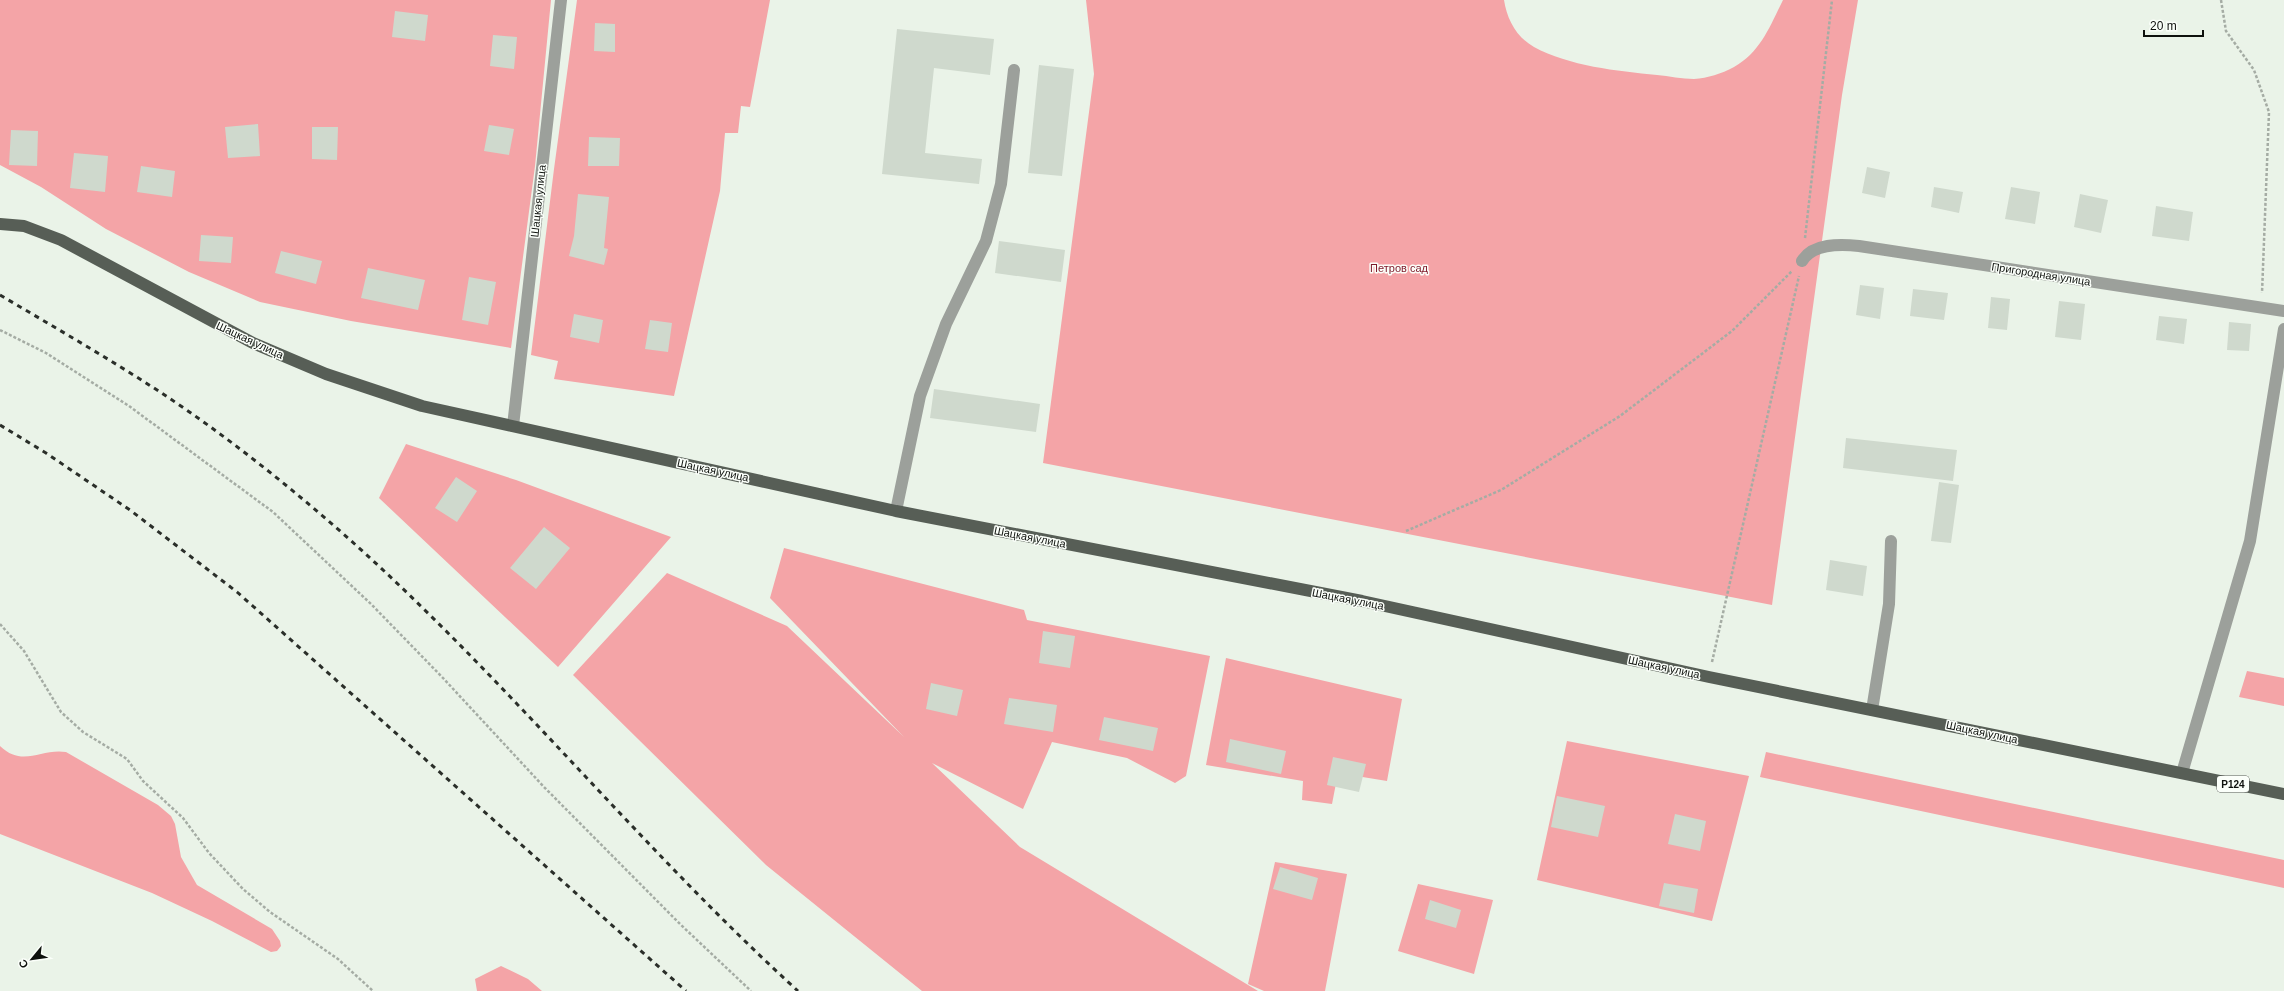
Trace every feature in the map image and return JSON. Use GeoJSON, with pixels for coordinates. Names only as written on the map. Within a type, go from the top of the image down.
{"type":"FeatureCollection","features":[{"type":"Feature","properties":{"kind":"main road","name":"Шацкая улица"},"geometry":{"type":"LineString","coordinates":[[0,224],[24,226],[61,240],[246,339],[326,374],[422,406],[896,511],[1362,601],[1709,677],[2182,773]]}},
{"type":"Feature","properties":{"kind":"main road","name":"Р124"},"geometry":{"type":"LineString","coordinates":[[2182,773],[2284,794]]}},
{"type":"Feature","properties":{"kind":"street","name":"Шацкая улица"},"geometry":{"type":"LineString","coordinates":[[513,426],[561,0]]}},
{"type":"Feature","properties":{"kind":"street"},"geometry":{"type":"LineString","coordinates":[[896,511],[920,396],[946,324],[986,241],[1001,184],[1014,70]]}},
{"type":"Feature","properties":{"kind":"street","name":"Пригородная улица"},"geometry":{"type":"LineString","coordinates":[[1802,261],[1807,253],[1843,244],[2284,311]]}},
{"type":"Feature","properties":{"kind":"street"},"geometry":{"type":"LineString","coordinates":[[2182,773],[2250,541],[2284,329]]}},
{"type":"Feature","properties":{"kind":"street"},"geometry":{"type":"LineString","coordinates":[[1872,710],[1889,604],[1891,540]]}},
{"type":"Feature","properties":{"kind":"path"},"geometry":{"type":"LineString","coordinates":[[1709,677],[1802,261],[1832,0]]}},
{"type":"Feature","properties":{"kind":"path"},"geometry":{"type":"LineString","coordinates":[[2221,0],[2226,31],[2254,70],[2269,112],[2262,307]]}},
{"type":"Feature","properties":{"kind":"path"},"geometry":{"type":"LineString","coordinates":[[1406,531],[1501,490],[1620,416],[1732,331],[1802,261]]}},
{"type":"Feature","properties":{"kind":"path"},"geometry":{"type":"LineString","coordinates":[[0,330],[46,353],[130,406],[273,512],[371,604],[443,678],[544,787],[680,924],[751,991]]}},
{"type":"Feature","properties":{"kind":"path"},"geometry":{"type":"LineString","coordinates":[[0,624],[24,651],[61,712],[83,732],[127,759],[143,781],[183,818],[209,853],[242,888],[270,912],[338,959],[373,991]]}},
{"type":"Feature","properties":{"kind":"green space"},"geometry":{"type":"Polygon","coordinates":[[[0,0],[551,0],[535,166],[511,348],[351,321],[260,302],[189,272],[106,229],[41,187],[0,165],[0,0]]]}},
{"type":"Feature","properties":{"kind":"green space"},"geometry":{"type":"Polygon","coordinates":[[[577,0],[770,0],[750,107],[741,106],[738,133],[725,133],[720,191],[674,396],[554,379],[558,361],[531,355],[577,0]]]}},
{"type":"Feature","properties":{"kind":"green space","name":"Петров сад"},"geometry":{"type":"Polygon","coordinates":[[[1086,0],[1504,0],[1507,14],[1517,33],[1534,47],[1562,59],[1594,67],[1626,72],[1694,79],[1719,74],[1734,67],[1751,54],[1764,38],[1783,0],[1858,0],[1842,95],[1772,605],[1043,463],[1094,74],[1086,0]]]}},
{"type":"Feature","properties":{"kind":"green space"},"geometry":{"type":"Polygon","coordinates":[[[406,444],[516,480],[671,537],[558,667],[379,498],[406,444]]]}},
{"type":"Feature","properties":{"kind":"green space"},"geometry":{"type":"Polygon","coordinates":[[[784,548],[1024,610],[1027,620],[1210,656],[1186,776],[1175,783],[1127,758],[1052,742],[1023,809],[932,763],[1020,847],[1258,991],[922,991],[766,865],[573,675],[667,573],[787,626],[904,737],[770,598],[784,548]]]}},
{"type":"Feature","properties":{"kind":"green space"},"geometry":{"type":"Polygon","coordinates":[[[1226,658],[1402,699],[1387,781],[1338,773],[1332,804],[1302,800],[1303,781],[1206,765],[1226,658]]]}},
{"type":"Feature","properties":{"kind":"green space"},"geometry":{"type":"Polygon","coordinates":[[[2247,671],[2284,678],[2284,706],[2239,697],[2247,671]]]}},
{"type":"Feature","properties":{"kind":"green space"},"geometry":{"type":"Polygon","coordinates":[[[1567,741],[1749,776],[1712,921],[1537,880],[1567,741]]]}},
{"type":"Feature","properties":{"kind":"green space"},"geometry":{"type":"Polygon","coordinates":[[[0,746],[16,756],[24,757],[48,752],[66,752],[158,805],[171,816],[175,824],[181,857],[197,885],[272,929],[280,941],[281,946],[277,951],[271,952],[212,921],[152,893],[0,834],[0,746]]]}},
{"type":"Feature","properties":{"kind":"green space"},"geometry":{"type":"Polygon","coordinates":[[[1766,752],[2284,860],[2284,888],[1760,777],[1766,752]]]}},
{"type":"Feature","properties":{"kind":"green space"},"geometry":{"type":"Polygon","coordinates":[[[1275,862],[1347,874],[1325,991],[1264,991],[1248,984],[1275,862]]]}},
{"type":"Feature","properties":{"kind":"green space"},"geometry":{"type":"Polygon","coordinates":[[[1418,884],[1493,900],[1474,974],[1398,951],[1418,884]]]}},
{"type":"Feature","properties":{"kind":"green space"},"geometry":{"type":"Polygon","coordinates":[[[501,966],[528,979],[542,991],[477,991],[475,979],[501,966]]]}},
{"type":"Feature","properties":{"kind":"building"},"geometry":{"type":"Polygon","coordinates":[[[395,11],[428,15],[425,41],[392,37],[395,11]]]}},
{"type":"Feature","properties":{"kind":"building"},"geometry":{"type":"Polygon","coordinates":[[[595,23],[615,24],[615,52],[594,51],[595,23]]]}},
{"type":"Feature","properties":{"kind":"building"},"geometry":{"type":"Polygon","coordinates":[[[897,29],[994,39],[990,75],[934,68],[925,153],[982,159],[979,184],[882,174],[897,29]]]}},
{"type":"Feature","properties":{"kind":"building"},"geometry":{"type":"Polygon","coordinates":[[[493,35],[517,37],[514,69],[490,66],[493,35]]]}},
{"type":"Feature","properties":{"kind":"building"},"geometry":{"type":"Polygon","coordinates":[[[1039,65],[1074,69],[1062,176],[1028,173],[1039,65]]]}},
{"type":"Feature","properties":{"kind":"building"},"geometry":{"type":"Polygon","coordinates":[[[258,124],[260,156],[228,158],[225,127],[258,124]]]}},
{"type":"Feature","properties":{"kind":"building"},"geometry":{"type":"Polygon","coordinates":[[[489,125],[514,129],[509,155],[484,151],[489,125]]]}},
{"type":"Feature","properties":{"kind":"building"},"geometry":{"type":"Polygon","coordinates":[[[312,127],[338,127],[337,160],[312,159],[312,127]]]}},
{"type":"Feature","properties":{"kind":"building"},"geometry":{"type":"Polygon","coordinates":[[[11,130],[38,131],[37,166],[9,165],[11,130]]]}},
{"type":"Feature","properties":{"kind":"building"},"geometry":{"type":"Polygon","coordinates":[[[589,137],[620,138],[619,166],[588,166],[589,137]]]}},
{"type":"Feature","properties":{"kind":"building"},"geometry":{"type":"Polygon","coordinates":[[[74,153],[108,156],[105,192],[70,188],[74,153]]]}},
{"type":"Feature","properties":{"kind":"building"},"geometry":{"type":"Polygon","coordinates":[[[141,166],[175,171],[172,197],[137,192],[141,166]]]}},
{"type":"Feature","properties":{"kind":"building"},"geometry":{"type":"Polygon","coordinates":[[[1867,167],[1890,172],[1885,198],[1862,193],[1867,167]]]}},
{"type":"Feature","properties":{"kind":"building"},"geometry":{"type":"Polygon","coordinates":[[[1934,187],[1963,192],[1959,213],[1931,207],[1934,187]]]}},
{"type":"Feature","properties":{"kind":"building"},"geometry":{"type":"Polygon","coordinates":[[[2011,187],[2040,192],[2035,224],[2005,219],[2011,187]]]}},
{"type":"Feature","properties":{"kind":"building"},"geometry":{"type":"Polygon","coordinates":[[[578,194],[609,197],[604,248],[608,249],[604,265],[569,256],[574,236],[578,194]]]}},
{"type":"Feature","properties":{"kind":"building"},"geometry":{"type":"Polygon","coordinates":[[[2080,194],[2108,200],[2101,233],[2074,227],[2080,194]]]}},
{"type":"Feature","properties":{"kind":"building"},"geometry":{"type":"Polygon","coordinates":[[[2156,206],[2193,212],[2189,241],[2152,236],[2156,206]]]}},
{"type":"Feature","properties":{"kind":"building"},"geometry":{"type":"Polygon","coordinates":[[[201,235],[233,237],[231,263],[199,261],[201,235]]]}},
{"type":"Feature","properties":{"kind":"building"},"geometry":{"type":"Polygon","coordinates":[[[999,241],[1065,250],[1061,282],[995,273],[999,241]]]}},
{"type":"Feature","properties":{"kind":"building"},"geometry":{"type":"Polygon","coordinates":[[[281,251],[322,261],[316,284],[275,273],[281,251]]]}},
{"type":"Feature","properties":{"kind":"building"},"geometry":{"type":"Polygon","coordinates":[[[368,268],[425,280],[418,310],[361,298],[368,268]]]}},
{"type":"Feature","properties":{"kind":"building"},"geometry":{"type":"Polygon","coordinates":[[[469,277],[496,282],[488,325],[462,320],[469,277]]]}},
{"type":"Feature","properties":{"kind":"building"},"geometry":{"type":"Polygon","coordinates":[[[1860,285],[1884,288],[1880,319],[1856,315],[1860,285]]]}},
{"type":"Feature","properties":{"kind":"building"},"geometry":{"type":"Polygon","coordinates":[[[1913,289],[1948,293],[1944,320],[1910,316],[1913,289]]]}},
{"type":"Feature","properties":{"kind":"building"},"geometry":{"type":"Polygon","coordinates":[[[1991,297],[2010,299],[2007,330],[1988,328],[1991,297]]]}},
{"type":"Feature","properties":{"kind":"building"},"geometry":{"type":"Polygon","coordinates":[[[2059,301],[2085,304],[2081,340],[2055,337],[2059,301]]]}},
{"type":"Feature","properties":{"kind":"building"},"geometry":{"type":"Polygon","coordinates":[[[574,314],[603,320],[599,343],[570,337],[574,314]]]}},
{"type":"Feature","properties":{"kind":"building"},"geometry":{"type":"Polygon","coordinates":[[[2159,316],[2187,319],[2184,344],[2156,340],[2159,316]]]}},
{"type":"Feature","properties":{"kind":"building"},"geometry":{"type":"Polygon","coordinates":[[[650,320],[672,323],[668,352],[645,349],[650,320]]]}},
{"type":"Feature","properties":{"kind":"building"},"geometry":{"type":"Polygon","coordinates":[[[2229,322],[2251,324],[2249,351],[2227,350],[2229,322]]]}},
{"type":"Feature","properties":{"kind":"building"},"geometry":{"type":"Polygon","coordinates":[[[934,389],[1040,404],[1036,432],[930,418],[934,389]]]}},
{"type":"Feature","properties":{"kind":"building"},"geometry":{"type":"Polygon","coordinates":[[[1846,438],[1957,450],[1953,481],[1843,468],[1846,438]]]}},
{"type":"Feature","properties":{"kind":"building"},"geometry":{"type":"Polygon","coordinates":[[[456,477],[477,491],[457,522],[435,508],[456,477]]]}},
{"type":"Feature","properties":{"kind":"building"},"geometry":{"type":"Polygon","coordinates":[[[1939,482],[1959,485],[1951,543],[1931,541],[1939,482]]]}},
{"type":"Feature","properties":{"kind":"building"},"geometry":{"type":"Polygon","coordinates":[[[544,527],[570,548],[536,589],[510,568],[544,527]]]}},
{"type":"Feature","properties":{"kind":"building"},"geometry":{"type":"Polygon","coordinates":[[[1830,560],[1867,566],[1863,596],[1826,590],[1830,560]]]}},
{"type":"Feature","properties":{"kind":"building"},"geometry":{"type":"Polygon","coordinates":[[[1043,631],[1075,636],[1070,668],[1039,663],[1043,631]]]}},
{"type":"Feature","properties":{"kind":"building"},"geometry":{"type":"Polygon","coordinates":[[[931,683],[963,690],[957,716],[926,709],[931,683]]]}},
{"type":"Feature","properties":{"kind":"building"},"geometry":{"type":"Polygon","coordinates":[[[1009,698],[1057,705],[1053,732],[1004,724],[1009,698]]]}},
{"type":"Feature","properties":{"kind":"building"},"geometry":{"type":"Polygon","coordinates":[[[1104,717],[1158,728],[1153,751],[1099,740],[1104,717]]]}},
{"type":"Feature","properties":{"kind":"building"},"geometry":{"type":"Polygon","coordinates":[[[1230,739],[1286,751],[1281,774],[1226,762],[1230,739]]]}},
{"type":"Feature","properties":{"kind":"building"},"geometry":{"type":"Polygon","coordinates":[[[1333,757],[1366,764],[1359,792],[1327,785],[1333,757]]]}},
{"type":"Feature","properties":{"kind":"building"},"geometry":{"type":"Polygon","coordinates":[[[1557,796],[1605,806],[1598,837],[1551,827],[1557,796]]]}},
{"type":"Feature","properties":{"kind":"building"},"geometry":{"type":"Polygon","coordinates":[[[1675,814],[1706,821],[1700,851],[1668,844],[1675,814]]]}},
{"type":"Feature","properties":{"kind":"building"},"geometry":{"type":"Polygon","coordinates":[[[1280,867],[1318,878],[1312,900],[1273,889],[1280,867]]]}},
{"type":"Feature","properties":{"kind":"building"},"geometry":{"type":"Polygon","coordinates":[[[1664,883],[1698,889],[1694,913],[1659,906],[1664,883]]]}},
{"type":"Feature","properties":{"kind":"building"},"geometry":{"type":"Polygon","coordinates":[[[1430,900],[1461,910],[1456,928],[1425,919],[1430,900]]]}},
{"type":"Feature","properties":{"kind":"railway"},"geometry":{"type":"LineString","coordinates":[[0,295],[121,367],[211,427],[287,486],[358,547],[470,656],[686,882],[798,991]]}},
{"type":"Feature","properties":{"kind":"railway"},"geometry":{"type":"LineString","coordinates":[[0,425],[46,453],[130,510],[237,592],[686,991]]}}]}
